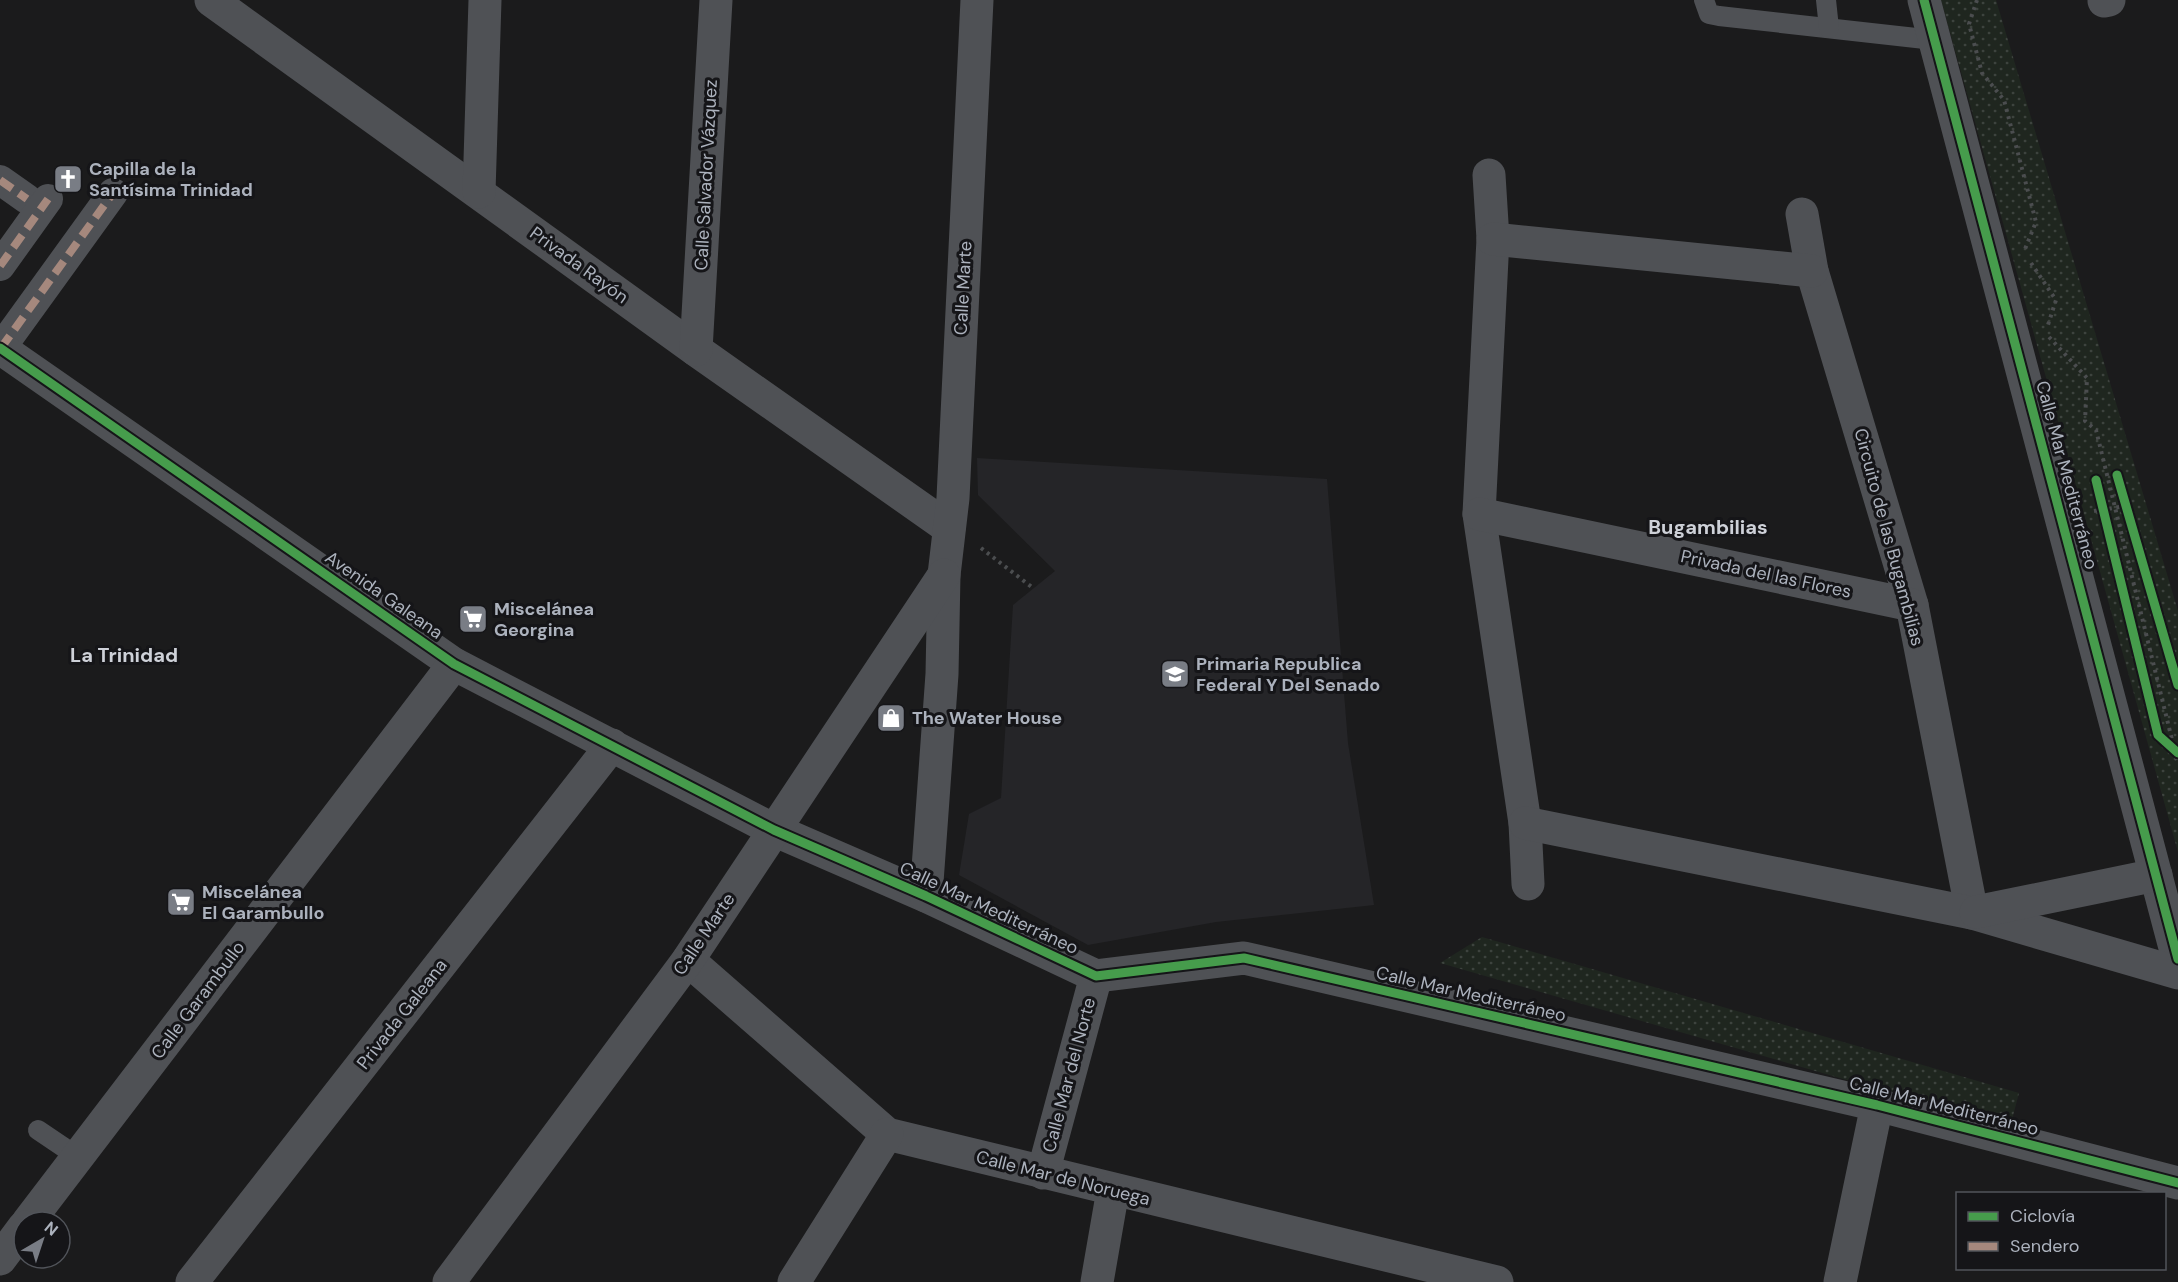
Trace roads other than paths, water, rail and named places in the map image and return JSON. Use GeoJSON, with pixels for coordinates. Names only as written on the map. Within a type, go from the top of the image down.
{"type":"FeatureCollection","features":[{"type":"Feature","properties":{"kind":"street","name":"Privada Rayón"},"geometry":{"type":"LineString","coordinates":[[211,0],[696,350],[947,549]]}},
{"type":"Feature","properties":{"kind":"street"},"geometry":{"type":"LineString","coordinates":[[479,192],[484,0]]}},
{"type":"Feature","properties":{"kind":"street","name":"Calle Salvador Vázquez"},"geometry":{"type":"LineString","coordinates":[[696,350],[716,0]]}},
{"type":"Feature","properties":{"kind":"street","name":"Calle Marte"},"geometry":{"type":"LineString","coordinates":[[926,896],[942,674],[947,549],[953,498],[977,0]]}},
{"type":"Feature","properties":{"kind":"street","name":"Calle Mar Mediterráneo"},"geometry":{"type":"LineString","coordinates":[[1924,0],[2178,959]]}},
{"type":"Feature","properties":{"kind":"street"},"geometry":{"type":"LineString","coordinates":[[2104,1],[2109,0]]}},
{"type":"Feature","properties":{"kind":"street"},"geometry":{"type":"LineString","coordinates":[[1490,175],[1493,238],[1479,514],[1525,823],[1528,884]]}},
{"type":"Feature","properties":{"kind":"street"},"geometry":{"type":"LineString","coordinates":[[0,180],[37,199],[0,266]]}},
{"type":"Feature","properties":{"kind":"street"},"geometry":{"type":"LineString","coordinates":[[1,348],[113,193]]}},
{"type":"Feature","properties":{"kind":"street","name":"Circuito de las Bugambilias"},"geometry":{"type":"LineString","coordinates":[[1802,214],[1812,271],[1912,605],[1972,913]]}},
{"type":"Feature","properties":{"kind":"street"},"geometry":{"type":"LineString","coordinates":[[1493,238],[1812,271]]}},
{"type":"Feature","properties":{"kind":"street","name":"Avenida Galeana"},"geometry":{"type":"LineString","coordinates":[[1,348],[454,664],[774,830]]}},
{"type":"Feature","properties":{"kind":"street","name":"Privada del las Flores"},"geometry":{"type":"LineString","coordinates":[[1479,514],[1912,605]]}},
{"type":"Feature","properties":{"kind":"street","name":"Calle Marte"},"geometry":{"type":"LineString","coordinates":[[448,1282],[688,960],[774,830],[947,549]]}},
{"type":"Feature","properties":{"kind":"street","name":"Calle Garambullo"},"geometry":{"type":"LineString","coordinates":[[37,1210],[454,664]]}},
{"type":"Feature","properties":{"kind":"street","name":"Privada Galeana"},"geometry":{"type":"LineString","coordinates":[[192,1282],[612,745]]}},
{"type":"Feature","properties":{"kind":"street"},"geometry":{"type":"LineString","coordinates":[[1525,823],[1972,913],[2178,973]]}},
{"type":"Feature","properties":{"kind":"street","name":"Calle Mar Mediterráneo"},"geometry":{"type":"LineString","coordinates":[[774,830],[926,896],[1096,976],[1244,958],[1877,1105],[2178,1183]]}},
{"type":"Feature","properties":{"kind":"street"},"geometry":{"type":"LineString","coordinates":[[1972,913],[2156,875]]}},
{"type":"Feature","properties":{"kind":"street","name":"Calle Mar de Noruega"},"geometry":{"type":"LineString","coordinates":[[688,960],[887,1134],[1113,1190],[1417,1273],[1497,1282]]}},
{"type":"Feature","properties":{"kind":"street","name":"Calle Mar del Norte"},"geometry":{"type":"LineString","coordinates":[[1043,1173],[1096,976]]}},
{"type":"Feature","properties":{"kind":"street"},"geometry":{"type":"LineString","coordinates":[[1840,1282],[1877,1105]]}},
{"type":"Feature","properties":{"kind":"street"},"geometry":{"type":"LineString","coordinates":[[794,1282],[887,1134]]}},
{"type":"Feature","properties":{"kind":"street"},"geometry":{"type":"LineString","coordinates":[[1097,1282],[1113,1190]]}},
{"type":"Feature","properties":{"kind":"street"},"geometry":{"type":"LineString","coordinates":[[0,1258],[12,1242]]}},
{"type":"Feature","properties":{"kind":"street"},"geometry":{"type":"LineString","coordinates":[[0,1274],[10,1282]]}},
{"type":"Feature","properties":{"kind":"lane"},"geometry":{"type":"LineString","coordinates":[[1704,0],[1710,14],[1719,16],[1934,40]]}},
{"type":"Feature","properties":{"kind":"lane"},"geometry":{"type":"LineString","coordinates":[[1826,0],[1830,28]]}},
{"type":"Feature","properties":{"kind":"lane"},"geometry":{"type":"LineString","coordinates":[[38,1131],[78,1157]]}},
{"type":"Feature","properties":{"kind":"place","name":"Capilla de la Santísima Trinidad"},"geometry":{"type":"Point","coordinates":[68,179]}},
{"type":"Feature","properties":{"kind":"place","name":"Miscelánea Georgina"},"geometry":{"type":"Point","coordinates":[473,619]}},
{"type":"Feature","properties":{"kind":"place","name":"Primaria Republica Federal Y Del Senado"},"geometry":{"type":"Point","coordinates":[1175,674]}},
{"type":"Feature","properties":{"kind":"place","name":"The Water House"},"geometry":{"type":"Point","coordinates":[891,718]}},
{"type":"Feature","properties":{"kind":"place","name":"Miscelánea El Garambullo"},"geometry":{"type":"Point","coordinates":[181,902]}},
{"type":"Feature","properties":{"kind":"district","name":"Bugambilias"},"geometry":{"type":"Point","coordinates":[1708,527]}},
{"type":"Feature","properties":{"kind":"district","name":"La Trinidad"},"geometry":{"type":"Point","coordinates":[124,655]}}]}
